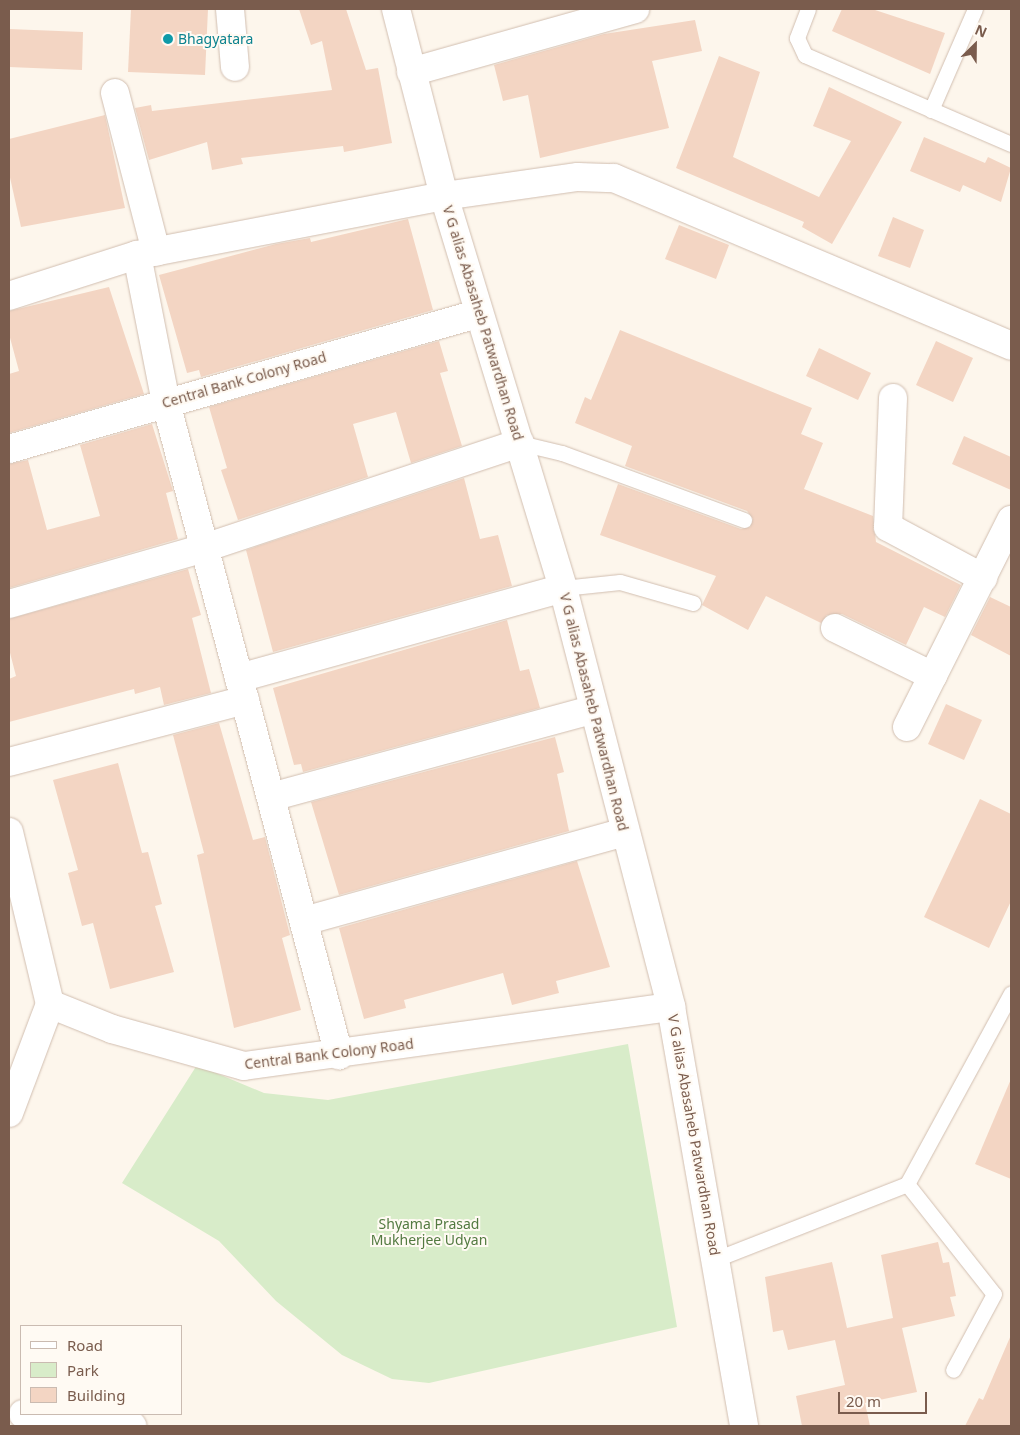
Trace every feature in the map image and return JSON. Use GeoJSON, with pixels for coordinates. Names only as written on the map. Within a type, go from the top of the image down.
{"type":"FeatureCollection","features":[{"type":"Feature","properties":{"kind":"street"},"geometry":{"type":"LineString","coordinates":[[230,9],[234,67]]}},
{"type":"Feature","properties":{"kind":"street","name":"V G alias Abasaheb Patwardhan Road"},"geometry":{"type":"LineString","coordinates":[[396,9],[444,196],[563,588],[592,710],[671,1007],[744,1426]]}},
{"type":"Feature","properties":{"kind":"street"},"geometry":{"type":"LineString","coordinates":[[411,72],[635,9]]}},
{"type":"Feature","properties":{"kind":"street"},"geometry":{"type":"LineString","coordinates":[[115,93],[146,253],[166,403],[340,1055]]}},
{"type":"Feature","properties":{"kind":"street"},"geometry":{"type":"LineString","coordinates":[[9,296],[146,253],[444,196],[578,177],[614,178],[1011,346]]}},
{"type":"Feature","properties":{"kind":"street","name":"Central Bank Colony Road"},"geometry":{"type":"LineString","coordinates":[[9,449],[479,313]]}},
{"type":"Feature","properties":{"kind":"street"},"geometry":{"type":"LineString","coordinates":[[894,398],[888,527],[983,578]]}},
{"type":"Feature","properties":{"kind":"street"},"geometry":{"type":"LineString","coordinates":[[9,604],[204,548],[520,443]]}},
{"type":"Feature","properties":{"kind":"street"},"geometry":{"type":"LineString","coordinates":[[907,727],[1011,520]]}},
{"type":"Feature","properties":{"kind":"street"},"geometry":{"type":"LineString","coordinates":[[9,762],[563,588]]}},
{"type":"Feature","properties":{"kind":"street"},"geometry":{"type":"LineString","coordinates":[[835,628],[933,676]]}},
{"type":"Feature","properties":{"kind":"street"},"geometry":{"type":"LineString","coordinates":[[271,797],[592,710]]}},
{"type":"Feature","properties":{"kind":"street"},"geometry":{"type":"LineString","coordinates":[[9,832],[19,916],[50,1004],[9,1113]]}},
{"type":"Feature","properties":{"kind":"street"},"geometry":{"type":"LineString","coordinates":[[304,920],[624,832]]}},
{"type":"Feature","properties":{"kind":"street","name":"Central Bank Colony Road"},"geometry":{"type":"LineString","coordinates":[[50,1004],[112,1029],[244,1066],[340,1055],[671,1007]]}},
{"type":"Feature","properties":{"kind":"street"},"geometry":{"type":"LineString","coordinates":[[29,1415],[95,1424],[132,1426]]}},
{"type":"Feature","properties":{"kind":"lane"},"geometry":{"type":"LineString","coordinates":[[808,9],[797,38],[805,55],[1011,144]]}},
{"type":"Feature","properties":{"kind":"lane"},"geometry":{"type":"LineString","coordinates":[[931,110],[975,9]]}},
{"type":"Feature","properties":{"kind":"lane"},"geometry":{"type":"LineString","coordinates":[[520,443],[562,453],[744,520]]}},
{"type":"Feature","properties":{"kind":"lane"},"geometry":{"type":"LineString","coordinates":[[563,588],[620,582],[693,603]]}},
{"type":"Feature","properties":{"kind":"lane"},"geometry":{"type":"LineString","coordinates":[[716,1259],[908,1184],[1011,992]]}},
{"type":"Feature","properties":{"kind":"lane"},"geometry":{"type":"LineString","coordinates":[[908,1184],[994,1294],[952,1370]]}},
{"type":"Feature","properties":{"kind":"green space","name":"Shyama Prasad Mukherjee Udyan"},"geometry":{"type":"Polygon","coordinates":[[[628,1044],[677,1327],[429,1383],[392,1379],[342,1355],[276,1301],[219,1241],[122,1183],[197,1065],[264,1093],[328,1100],[628,1044]]]}},
{"type":"Feature","properties":{"kind":"building","name":"Bhagyatara"},"geometry":{"type":"Polygon","coordinates":[[[131,9],[208,9],[205,75],[128,72],[131,9]]]}},
{"type":"Feature","properties":{"kind":"building"},"geometry":{"type":"Polygon","coordinates":[[[299,9],[346,9],[366,70],[378,68],[392,143],[344,152],[343,146],[241,158],[243,164],[212,170],[207,142],[149,160],[135,108],[151,105],[152,111],[332,90],[322,41],[311,45],[299,9]]]}},
{"type":"Feature","properties":{"kind":"building"},"geometry":{"type":"Polygon","coordinates":[[[842,9],[872,9],[945,33],[930,74],[832,31],[842,9]]]}},
{"type":"Feature","properties":{"kind":"building"},"geometry":{"type":"Polygon","coordinates":[[[695,20],[702,51],[652,61],[669,128],[540,158],[528,95],[503,101],[494,65],[604,34],[695,20]]]}},
{"type":"Feature","properties":{"kind":"building"},"geometry":{"type":"Polygon","coordinates":[[[9,29],[83,32],[82,70],[9,67],[9,29]]]}},
{"type":"Feature","properties":{"kind":"building"},"geometry":{"type":"Polygon","coordinates":[[[719,56],[760,72],[733,157],[819,197],[851,141],[813,126],[829,87],[902,122],[832,244],[802,227],[804,222],[676,168],[719,56]]]}},
{"type":"Feature","properties":{"kind":"building"},"geometry":{"type":"Polygon","coordinates":[[[105,115],[125,208],[21,227],[9,173],[9,139],[105,115]]]}},
{"type":"Feature","properties":{"kind":"building"},"geometry":{"type":"Polygon","coordinates":[[[924,137],[985,163],[988,157],[1011,168],[1001,202],[963,185],[960,192],[910,171],[924,137]]]}},
{"type":"Feature","properties":{"kind":"building"},"geometry":{"type":"Polygon","coordinates":[[[893,217],[924,230],[910,268],[878,256],[893,217]]]}},
{"type":"Feature","properties":{"kind":"building"},"geometry":{"type":"Polygon","coordinates":[[[408,219],[433,310],[201,377],[199,370],[187,373],[159,275],[276,244],[310,238],[311,242],[408,219]]]}},
{"type":"Feature","properties":{"kind":"building"},"geometry":{"type":"Polygon","coordinates":[[[679,225],[729,245],[716,279],[665,259],[679,225]]]}},
{"type":"Feature","properties":{"kind":"building"},"geometry":{"type":"Polygon","coordinates":[[[109,287],[144,394],[9,433],[9,374],[19,371],[9,334],[9,311],[109,287]]]}},
{"type":"Feature","properties":{"kind":"building"},"geometry":{"type":"Polygon","coordinates":[[[620,330],[812,408],[801,434],[823,443],[804,489],[873,516],[876,542],[961,585],[945,617],[924,607],[906,645],[842,614],[827,615],[821,623],[766,596],[748,630],[702,605],[716,576],[600,535],[618,484],[741,529],[750,527],[753,519],[747,511],[625,466],[632,446],[575,423],[585,397],[591,400],[620,330]]]}},
{"type":"Feature","properties":{"kind":"building"},"geometry":{"type":"Polygon","coordinates":[[[439,341],[448,371],[440,373],[462,446],[411,463],[396,412],[353,424],[368,477],[238,520],[221,470],[227,468],[209,407],[439,341]]]}},
{"type":"Feature","properties":{"kind":"building"},"geometry":{"type":"Polygon","coordinates":[[[936,341],[973,358],[953,402],[916,385],[936,341]]]}},
{"type":"Feature","properties":{"kind":"building"},"geometry":{"type":"Polygon","coordinates":[[[819,348],[871,373],[858,400],[806,376],[819,348]]]}},
{"type":"Feature","properties":{"kind":"building"},"geometry":{"type":"Polygon","coordinates":[[[152,424],[173,491],[166,493],[178,539],[9,588],[9,464],[28,460],[47,530],[100,516],[80,445],[152,424]]]}},
{"type":"Feature","properties":{"kind":"building"},"geometry":{"type":"Polygon","coordinates":[[[964,436],[1011,457],[1011,490],[952,464],[964,436]]]}},
{"type":"Feature","properties":{"kind":"building"},"geometry":{"type":"Polygon","coordinates":[[[464,478],[480,539],[498,535],[512,586],[273,652],[246,550],[464,478]]]}},
{"type":"Feature","properties":{"kind":"building"},"geometry":{"type":"Polygon","coordinates":[[[188,569],[201,615],[192,618],[211,693],[164,705],[160,687],[135,694],[134,689],[9,722],[9,679],[16,676],[9,649],[9,619],[188,569]]]}},
{"type":"Feature","properties":{"kind":"building"},"geometry":{"type":"Polygon","coordinates":[[[990,597],[1011,607],[1011,656],[971,635],[990,597]]]}},
{"type":"Feature","properties":{"kind":"building"},"geometry":{"type":"Polygon","coordinates":[[[507,620],[520,671],[529,669],[540,708],[303,772],[301,764],[294,765],[273,688],[507,620]]]}},
{"type":"Feature","properties":{"kind":"building"},"geometry":{"type":"Polygon","coordinates":[[[946,704],[982,720],[964,760],[928,744],[946,704]]]}},
{"type":"Feature","properties":{"kind":"building"},"geometry":{"type":"Polygon","coordinates":[[[219,723],[253,840],[265,837],[290,935],[282,938],[301,1010],[234,1028],[197,855],[204,853],[173,735],[219,723]]]}},
{"type":"Feature","properties":{"kind":"building"},"geometry":{"type":"Polygon","coordinates":[[[555,737],[564,772],[557,774],[569,831],[339,895],[311,802],[555,737]]]}},
{"type":"Feature","properties":{"kind":"building"},"geometry":{"type":"Polygon","coordinates":[[[118,763],[142,853],[148,852],[162,904],[155,906],[174,972],[110,989],[93,923],[82,926],[68,873],[78,870],[53,780],[118,763]]]}},
{"type":"Feature","properties":{"kind":"building"},"geometry":{"type":"Polygon","coordinates":[[[980,799],[1011,814],[1011,901],[989,948],[924,917],[980,799]]]}},
{"type":"Feature","properties":{"kind":"building"},"geometry":{"type":"Polygon","coordinates":[[[577,861],[610,967],[556,981],[559,993],[512,1005],[503,973],[404,1000],[406,1008],[364,1019],[339,928],[577,861]]]}},
{"type":"Feature","properties":{"kind":"building"},"geometry":{"type":"Polygon","coordinates":[[[1011,1079],[1011,1179],[975,1164],[1011,1079]]]}},
{"type":"Feature","properties":{"kind":"building"},"geometry":{"type":"Polygon","coordinates":[[[938,1242],[943,1263],[949,1262],[956,1296],[950,1297],[955,1316],[902,1328],[917,1392],[865,1403],[870,1426],[802,1426],[796,1396],[845,1385],[835,1340],[788,1350],[783,1330],[773,1332],[765,1277],[832,1262],[847,1328],[893,1318],[881,1255],[938,1242]]]}},
{"type":"Feature","properties":{"kind":"building"},"geometry":{"type":"Polygon","coordinates":[[[1011,1335],[1011,1426],[965,1426],[979,1398],[983,1400],[1011,1335]]]}},
{"type":"Feature","properties":{"kind":"place","name":"Bhagyatara"},"geometry":{"type":"Point","coordinates":[168,39]}}]}
